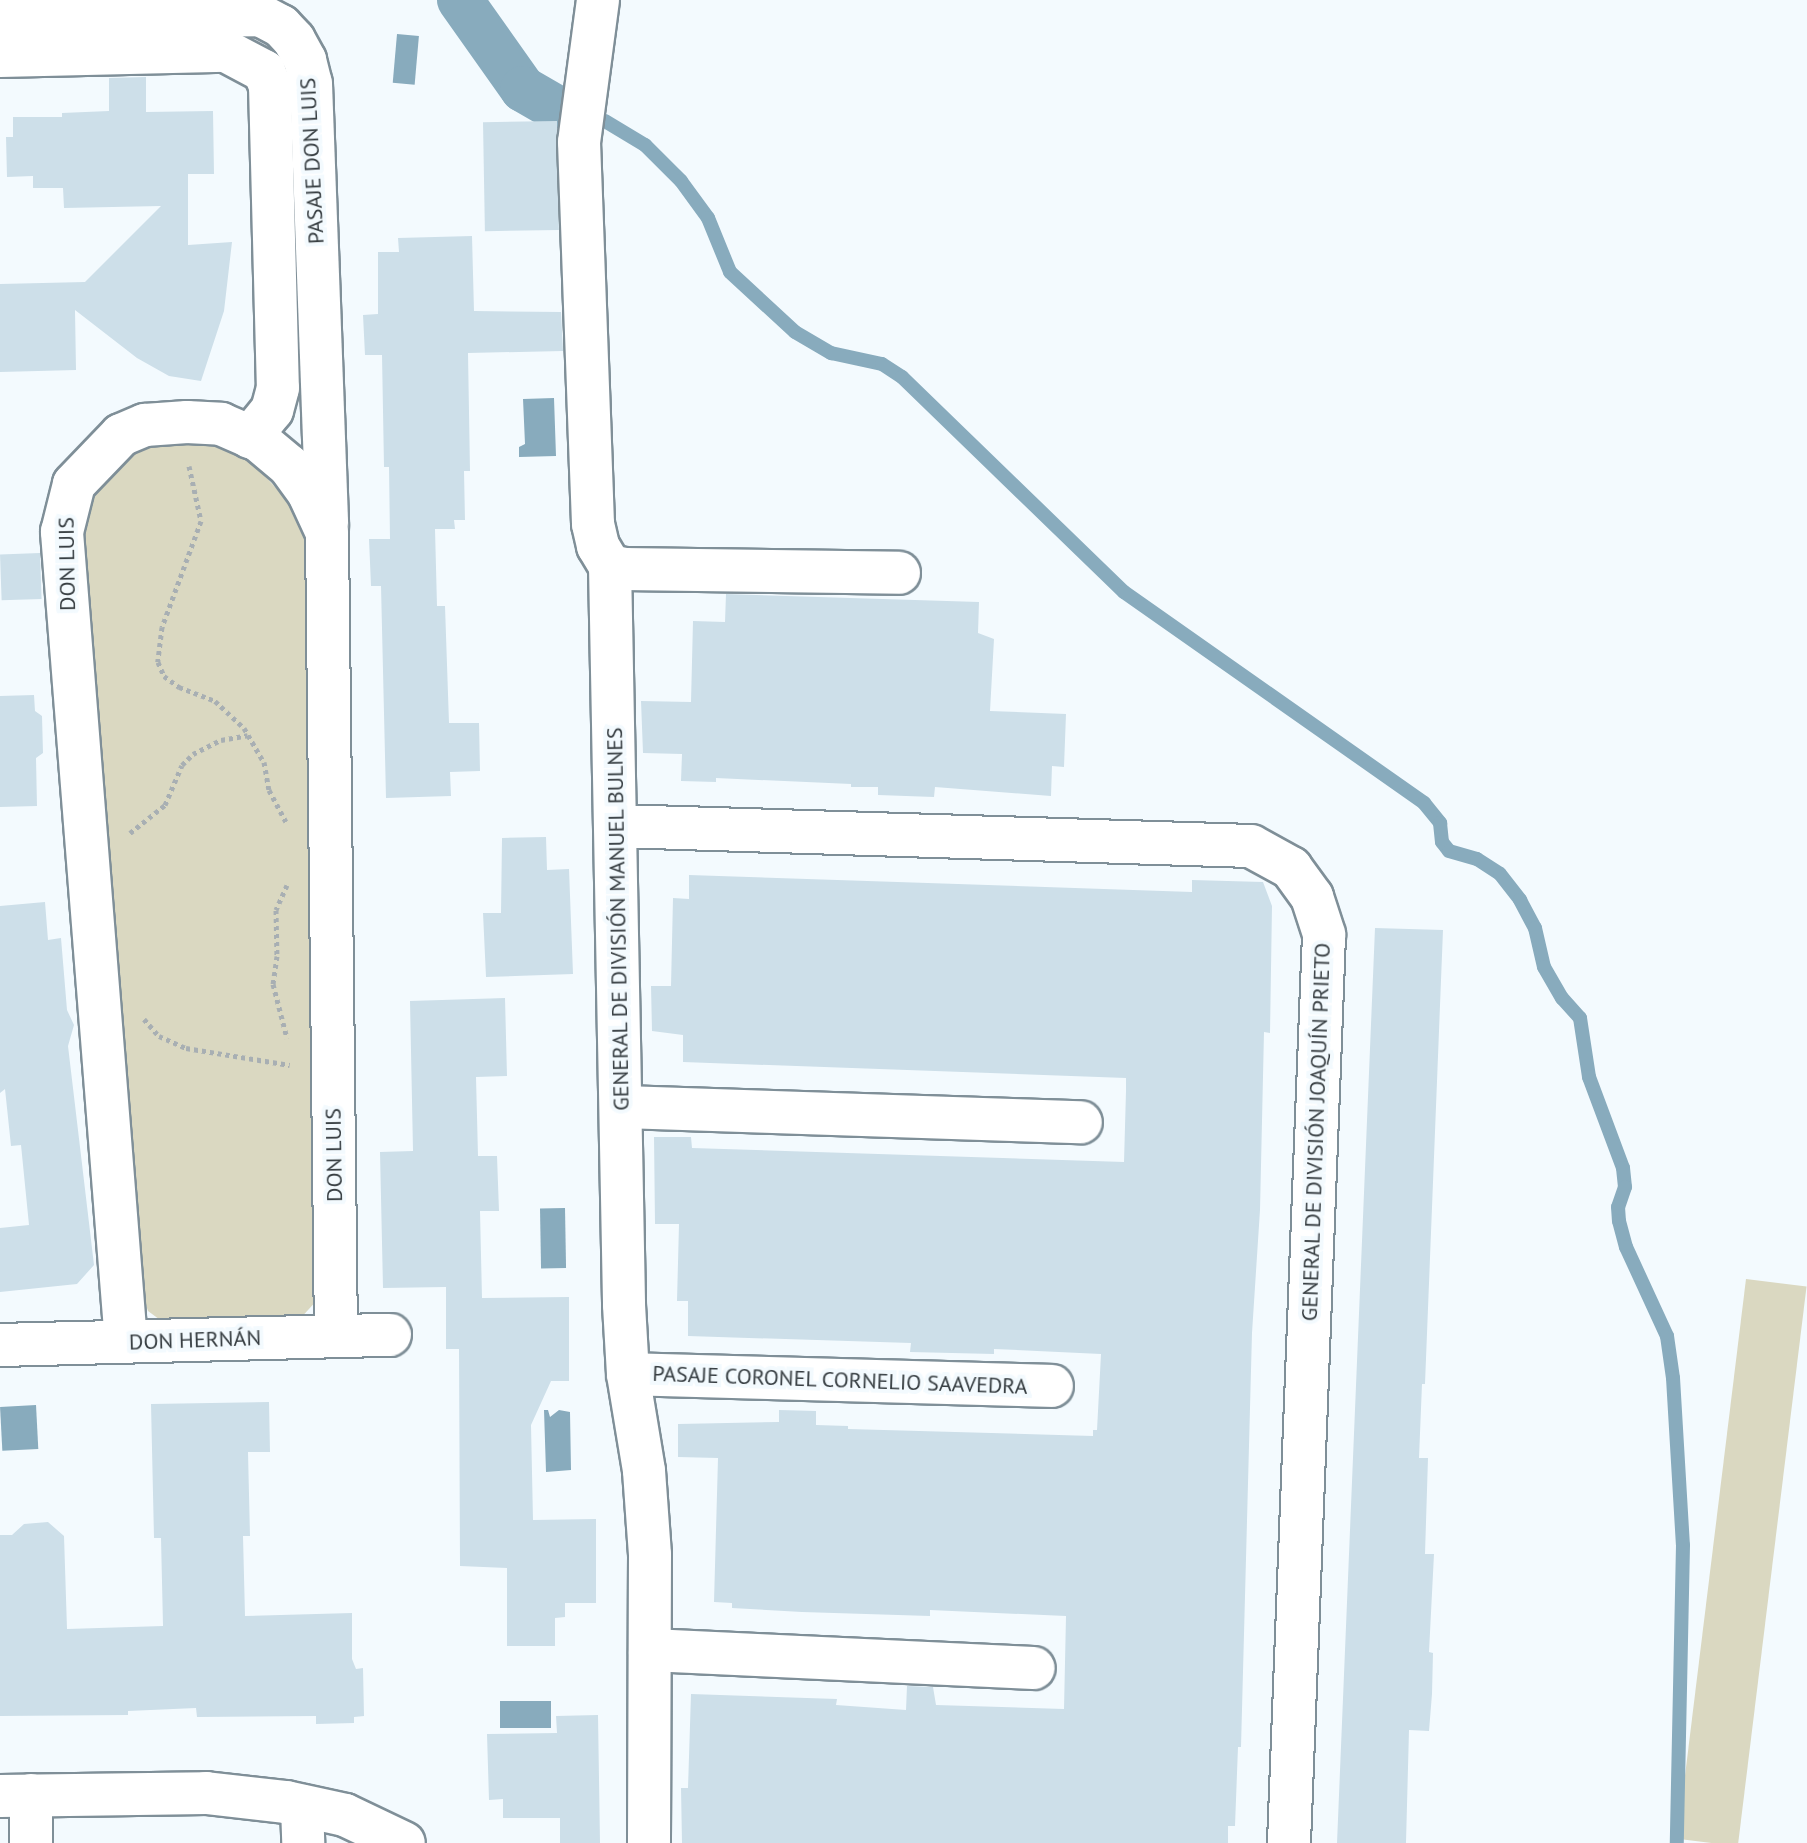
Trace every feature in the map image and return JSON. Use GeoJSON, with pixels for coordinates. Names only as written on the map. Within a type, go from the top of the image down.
{"type":"FeatureCollection","features":[{"type":"Feature","properties":{"kind":"street","name":"GENERAL DE DIVISIÓN MANUEL BULNES"},"geometry":{"type":"LineString","coordinates":[[598,0],[579,142],[593,524],[598,546],[610,566],[628,1374],[644,1471],[650,1555],[649,1843]]}},
{"type":"Feature","properties":{"kind":"street","name":"PASAJE DON LUIS"},"geometry":{"type":"LineString","coordinates":[[0,17],[260,15],[281,26],[294,40],[305,60],[311,84],[327,533]]}},
{"type":"Feature","properties":{"kind":"street","name":"PASAJE DON LUIS"},"geometry":{"type":"LineString","coordinates":[[0,56],[226,51],[264,71],[270,86],[278,388],[272,410],[250,437]]}},
{"type":"Feature","properties":{"kind":"street"},"geometry":{"type":"LineString","coordinates":[[278,356],[323,396]]}},
{"type":"Feature","properties":{"kind":"street","name":"DON LUIS"},"geometry":{"type":"LineString","coordinates":[[126,1342],[62,552],[64,519],[74,484],[121,435],[145,425],[187,422],[221,424],[250,437],[289,466],[309,494],[327,533],[336,1336]]}},
{"type":"Feature","properties":{"kind":"street"},"geometry":{"type":"LineString","coordinates":[[610,566],[626,569],[899,573]]}},
{"type":"Feature","properties":{"kind":"street","name":"GENERAL DE DIVISIÓN JOAQUÍN PRIETO"},"geometry":{"type":"LineString","coordinates":[[618,826],[1251,846],[1291,868],[1312,897],[1324,935],[1289,1843]]}},
{"type":"Feature","properties":{"kind":"street"},"geometry":{"type":"LineString","coordinates":[[622,1107],[1081,1122]]}},
{"type":"Feature","properties":{"kind":"street","name":"DON HERNÁN"},"geometry":{"type":"LineString","coordinates":[[0,1345],[390,1335]]}},
{"type":"Feature","properties":{"kind":"street","name":"PASAJE CORONEL CORNELIO SAAVEDRA"},"geometry":{"type":"LineString","coordinates":[[628,1374],[1052,1386]]}},
{"type":"Feature","properties":{"kind":"street"},"geometry":{"type":"LineString","coordinates":[[650,1650],[1034,1668]]}},
{"type":"Feature","properties":{"kind":"street"},"geometry":{"type":"LineString","coordinates":[[31,1843],[16,1795],[206,1793],[303,1824],[345,1815],[404,1843]]}},
{"type":"Feature","properties":{"kind":"path"},"geometry":{"type":"LineString","coordinates":[[186,453],[201,521],[162,627],[158,662],[164,676],[179,687],[215,701],[248,735],[264,762],[269,790],[290,832]]}},
{"type":"Feature","properties":{"kind":"path"},"geometry":{"type":"LineString","coordinates":[[125,845],[129,834],[165,805],[182,765],[193,754],[221,740],[248,735]]}},
{"type":"Feature","properties":{"kind":"path"},"geometry":{"type":"LineString","coordinates":[[288,1040],[273,984],[278,947],[276,910],[293,873]]}},
{"type":"Feature","properties":{"kind":"path"},"geometry":{"type":"LineString","coordinates":[[138,1013],[159,1036],[186,1048],[290,1065]]}},
{"type":"Feature","properties":{"kind":"path"},"geometry":{"type":"LineString","coordinates":[[290,1055],[290,1078]]}},
{"type":"Feature","properties":{"kind":"shaded area"},"geometry":{"type":"Polygon","coordinates":[[[192,437],[230,446],[253,463],[297,511],[306,535],[319,1298],[298,1321],[171,1328],[148,1311],[144,1299],[79,565],[85,514],[95,491],[125,456],[150,440],[192,437]]]}},
{"type":"Feature","properties":{"kind":"shaded area"},"geometry":{"type":"Polygon","coordinates":[[[1746,1279],[1807,1286],[1738,1843],[1677,1839],[1746,1279]]]}},
{"type":"Feature","properties":{"kind":"water"},"geometry":{"type":"Polygon","coordinates":[[[397,34],[419,36],[415,85],[393,83],[397,34]]]}},
{"type":"Feature","properties":{"kind":"water"},"geometry":{"type":"Polygon","coordinates":[[[554,398],[556,456],[519,457],[519,447],[525,444],[523,399],[554,398]]]}},
{"type":"Feature","properties":{"kind":"water"},"geometry":{"type":"Polygon","coordinates":[[[540,1208],[565,1208],[566,1268],[541,1268],[540,1208]]]}},
{"type":"Feature","properties":{"kind":"water"},"geometry":{"type":"Polygon","coordinates":[[[36,1405],[38,1449],[2,1451],[0,1407],[36,1405]]]}},
{"type":"Feature","properties":{"kind":"water"},"geometry":{"type":"Polygon","coordinates":[[[544,1410],[548,1410],[550,1417],[559,1410],[570,1412],[571,1470],[546,1472],[544,1410]]]}},
{"type":"Feature","properties":{"kind":"water"},"geometry":{"type":"Polygon","coordinates":[[[500,1701],[551,1701],[551,1728],[500,1728],[500,1701]]]}},
{"type":"Feature","properties":{"kind":"building"},"geometry":{"type":"Polygon","coordinates":[[[146,77],[146,112],[213,111],[214,174],[188,174],[188,245],[232,242],[224,311],[201,381],[169,376],[137,358],[75,310],[76,370],[0,372],[0,284],[85,282],[161,206],[64,208],[63,188],[33,188],[33,176],[7,177],[6,137],[13,137],[13,117],[62,117],[62,113],[109,111],[109,78],[146,77]]]}},
{"type":"Feature","properties":{"kind":"building"},"geometry":{"type":"Polygon","coordinates":[[[557,121],[559,230],[485,231],[483,122],[557,121]]]}},
{"type":"Feature","properties":{"kind":"building"},"geometry":{"type":"Polygon","coordinates":[[[472,236],[474,311],[561,312],[563,351],[468,353],[470,471],[464,471],[465,520],[454,520],[455,529],[435,529],[437,606],[445,606],[449,723],[479,723],[480,771],[450,772],[451,796],[386,798],[381,586],[371,586],[369,539],[390,539],[389,467],[384,467],[382,355],[365,355],[363,315],[378,314],[378,252],[399,252],[398,238],[472,236]]]}},
{"type":"Feature","properties":{"kind":"building"},"geometry":{"type":"Polygon","coordinates":[[[40,553],[42,599],[2,600],[0,554],[40,553]]]}},
{"type":"Feature","properties":{"kind":"building"},"geometry":{"type":"Polygon","coordinates":[[[726,594],[979,602],[978,633],[994,639],[990,711],[1066,714],[1064,767],[1052,766],[1051,796],[935,787],[934,797],[878,795],[878,787],[851,787],[851,784],[716,778],[716,782],[681,781],[682,754],[643,753],[641,701],[691,702],[693,621],[725,622],[726,594]]]}},
{"type":"Feature","properties":{"kind":"building"},"geometry":{"type":"Polygon","coordinates":[[[34,695],[35,711],[42,716],[43,753],[36,758],[37,806],[0,807],[0,696],[34,695]]]}},
{"type":"Feature","properties":{"kind":"building"},"geometry":{"type":"Polygon","coordinates":[[[546,837],[547,870],[569,869],[573,974],[486,977],[483,913],[501,913],[502,838],[546,837]]]}},
{"type":"Feature","properties":{"kind":"building"},"geometry":{"type":"Polygon","coordinates":[[[689,875],[1192,892],[1192,880],[1263,882],[1272,906],[1270,1033],[1264,1032],[1241,1747],[1238,1747],[1235,1826],[1228,1826],[1228,1843],[682,1843],[681,1788],[688,1788],[691,1694],[837,1699],[836,1705],[906,1710],[907,1686],[933,1687],[936,1705],[1064,1709],[1066,1616],[930,1610],[930,1616],[802,1612],[732,1608],[732,1603],[714,1602],[718,1458],[678,1457],[678,1424],[779,1422],[779,1410],[816,1411],[816,1425],[848,1426],[848,1429],[1093,1436],[1093,1430],[1097,1430],[1101,1354],[994,1349],[994,1354],[910,1352],[911,1343],[688,1336],[688,1301],[677,1301],[679,1224],[655,1224],[654,1137],[691,1137],[692,1148],[1124,1162],[1126,1091],[1126,1078],[683,1062],[683,1035],[652,1031],[651,986],[671,986],[673,898],[689,899],[689,875]]]}},
{"type":"Feature","properties":{"kind":"building"},"geometry":{"type":"Polygon","coordinates":[[[45,902],[48,940],[61,938],[67,1010],[74,1025],[68,1046],[94,1265],[77,1284],[0,1292],[0,1228],[29,1225],[21,1145],[11,1146],[5,1089],[0,1093],[0,906],[45,902]]]}},
{"type":"Feature","properties":{"kind":"building"},"geometry":{"type":"Polygon","coordinates":[[[1375,928],[1443,930],[1425,1384],[1422,1384],[1419,1458],[1428,1458],[1425,1554],[1434,1554],[1429,1652],[1433,1653],[1432,1694],[1429,1731],[1409,1730],[1406,1843],[1337,1843],[1375,928]]]}},
{"type":"Feature","properties":{"kind":"building"},"geometry":{"type":"Polygon","coordinates":[[[505,998],[507,1076],[476,1077],[478,1156],[497,1156],[499,1211],[480,1211],[482,1298],[569,1297],[569,1381],[551,1381],[531,1425],[533,1520],[596,1519],[596,1603],[565,1603],[565,1617],[555,1618],[555,1646],[507,1646],[507,1568],[460,1566],[459,1349],[446,1349],[446,1287],[383,1288],[380,1152],[413,1151],[410,1001],[505,998]]]}},
{"type":"Feature","properties":{"kind":"building"},"geometry":{"type":"Polygon","coordinates":[[[269,1402],[270,1452],[248,1452],[250,1536],[243,1536],[245,1616],[352,1613],[352,1659],[356,1669],[363,1668],[364,1716],[354,1717],[354,1723],[316,1724],[316,1716],[197,1717],[196,1708],[128,1711],[128,1715],[0,1716],[0,1535],[12,1535],[24,1524],[48,1522],[64,1536],[67,1629],[163,1626],[161,1538],[154,1538],[151,1404],[269,1402]]]}},
{"type":"Feature","properties":{"kind":"building"},"geometry":{"type":"Polygon","coordinates":[[[598,1715],[600,1843],[560,1843],[560,1818],[503,1818],[503,1799],[489,1800],[487,1734],[557,1733],[556,1716],[598,1715]]]}},
{"type":"Feature","properties":{"kind":"waterway"},"geometry":{"type":"LineString","coordinates":[[460,0],[523,89],[553,106]]}},
{"type":"Feature","properties":{"kind":"waterway"},"geometry":{"type":"LineString","coordinates":[[605,121],[645,145],[681,181],[708,218],[730,272],[795,332],[831,353],[882,364],[902,377],[1124,592],[1424,803],[1440,823],[1442,842],[1449,851],[1477,859],[1500,874],[1520,900],[1535,928],[1544,967],[1562,998],[1580,1018],[1589,1077],[1623,1168],[1625,1187],[1618,1207],[1626,1247],[1667,1336],[1673,1378],[1683,1545],[1677,1843]]}}]}
